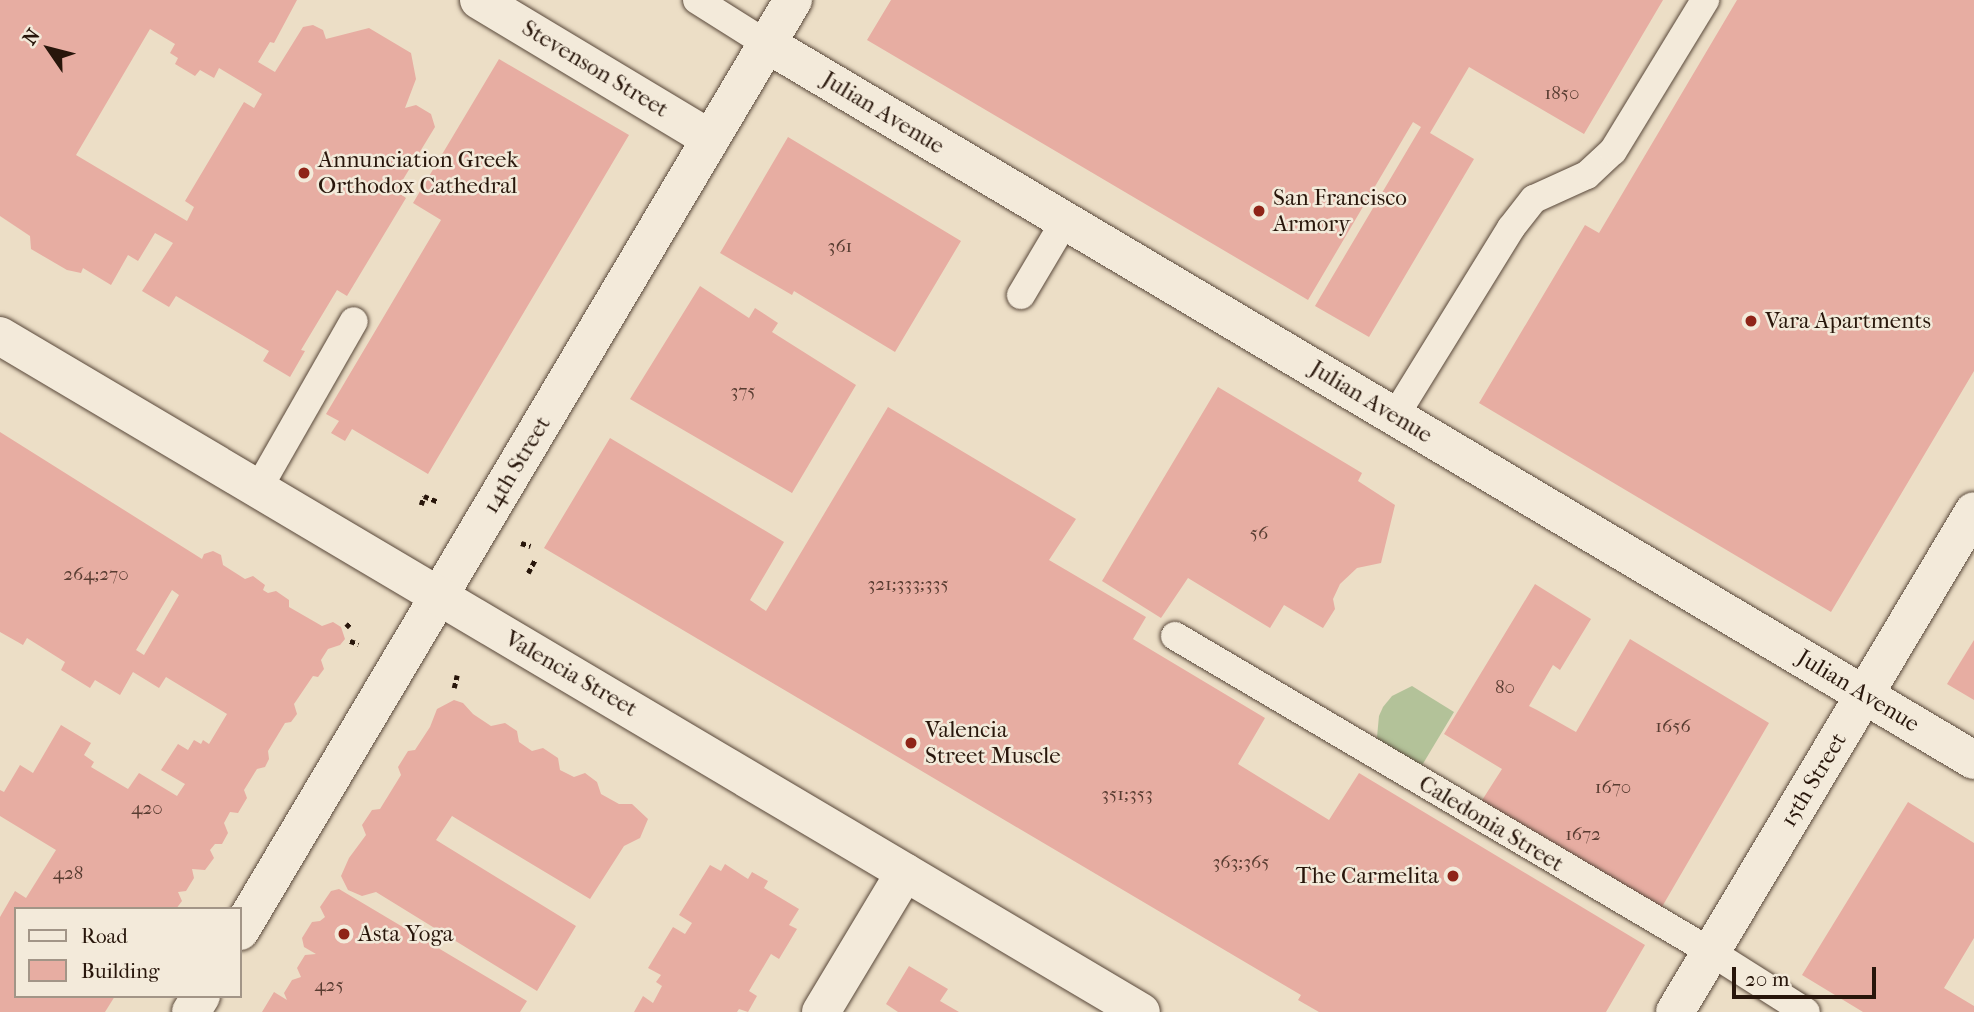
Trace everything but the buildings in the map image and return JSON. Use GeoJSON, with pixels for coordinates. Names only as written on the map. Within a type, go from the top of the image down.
{"type":"FeatureCollection","features":[{"type":"Feature","properties":{"kind":"street","name":"Stevenson Street"},"geometry":{"type":"LineString","coordinates":[[479,0],[710,139]]}},
{"type":"Feature","properties":{"kind":"street","name":"14th Street"},"geometry":{"type":"LineString","coordinates":[[242,928],[793,0]]}},
{"type":"Feature","properties":{"kind":"street","name":"Julian Avenue"},"geometry":{"type":"LineString","coordinates":[[767,44],[1974,760]]}},
{"type":"Feature","properties":{"kind":"street","name":"Valencia Street"},"geometry":{"type":"LineString","coordinates":[[3,344],[258,489],[1141,1012]]}},
{"type":"Feature","properties":{"kind":"street","name":"15th Street"},"geometry":{"type":"LineString","coordinates":[[1675,1012],[1974,512]]}},
{"type":"Feature","properties":{"kind":"street"},"geometry":{"type":"LineString","coordinates":[[821,1012],[905,872]]}},
{"type":"Feature","properties":{"kind":"lane"},"geometry":{"type":"LineString","coordinates":[[696,0],[767,44]]}},
{"type":"Feature","properties":{"kind":"lane"},"geometry":{"type":"LineString","coordinates":[[1395,416],[1511,228],[1534,199],[1587,175],[1613,150],[1705,0]]}},
{"type":"Feature","properties":{"kind":"lane"},"geometry":{"type":"LineString","coordinates":[[1021,295],[1065,221]]}},
{"type":"Feature","properties":{"kind":"lane"},"geometry":{"type":"LineString","coordinates":[[258,489],[354,321]]}},
{"type":"Feature","properties":{"kind":"lane","name":"Caledonia Street"},"geometry":{"type":"LineString","coordinates":[[1175,636],[1711,952],[1806,1012]]}},
{"type":"Feature","properties":{"kind":"path"},"geometry":{"type":"LineString","coordinates":[[421,505],[425,496],[439,502]]}},
{"type":"Feature","properties":{"kind":"path"},"geometry":{"type":"LineString","coordinates":[[520,543],[531,547]]}},
{"type":"Feature","properties":{"kind":"path"},"geometry":{"type":"LineString","coordinates":[[528,573],[535,560]]}},
{"type":"Feature","properties":{"kind":"path"},"geometry":{"type":"LineString","coordinates":[[346,627],[351,622]]}},
{"type":"Feature","properties":{"kind":"path"},"geometry":{"type":"LineString","coordinates":[[350,641],[360,645]]}},
{"type":"Feature","properties":{"kind":"path"},"geometry":{"type":"LineString","coordinates":[[454,688],[457,675]]}},
{"type":"Feature","properties":{"kind":"green space"},"geometry":{"type":"Polygon","coordinates":[[[1412,686],[1454,712],[1421,767],[1379,742],[1377,737],[1379,716],[1383,707],[1392,696],[1412,686]]]}},
{"type":"Feature","properties":{"kind":"place","name":"Annunciation Greek Orthodox Cathedral"},"geometry":{"type":"Point","coordinates":[304,173]}},
{"type":"Feature","properties":{"kind":"place","name":"San Francisco Armory"},"geometry":{"type":"Point","coordinates":[1259,211]}},
{"type":"Feature","properties":{"kind":"place","name":"Vara Apartments"},"geometry":{"type":"Point","coordinates":[1751,321]}},
{"type":"Feature","properties":{"kind":"place","name":"Valencia Street Muscle"},"geometry":{"type":"Point","coordinates":[911,743]}},
{"type":"Feature","properties":{"kind":"place","name":"The Carmelita"},"geometry":{"type":"Point","coordinates":[1453,876]}},
{"type":"Feature","properties":{"kind":"place","name":"Asta Yoga"},"geometry":{"type":"Point","coordinates":[344,934]}}]}
